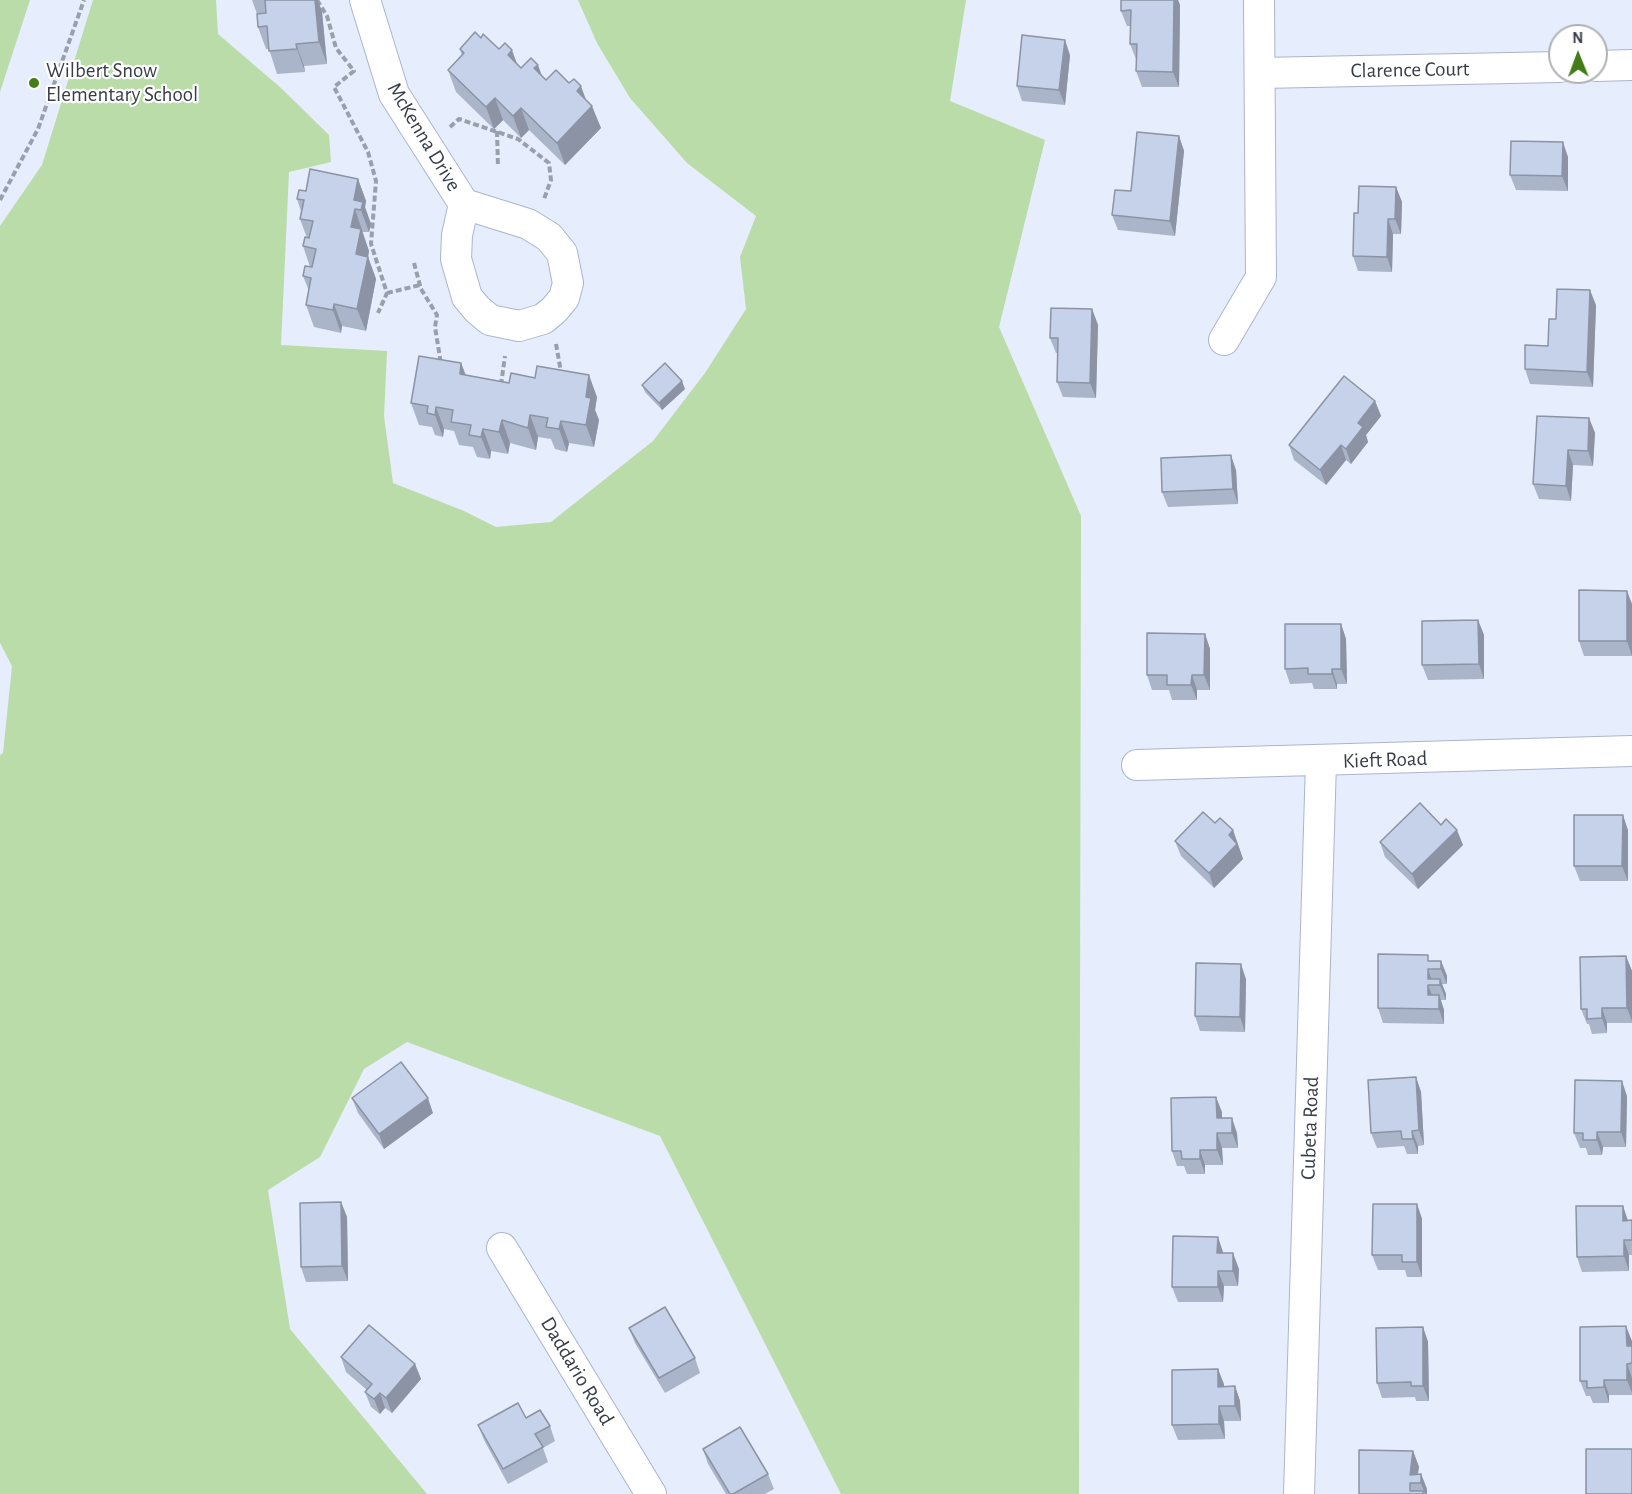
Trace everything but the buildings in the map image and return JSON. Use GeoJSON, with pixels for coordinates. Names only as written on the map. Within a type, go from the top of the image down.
{"type":"FeatureCollection","features":[{"type":"Feature","properties":{"kind":"street","name":"McKenna Drive"},"geometry":{"type":"LineString","coordinates":[[365,0],[394,94],[464,204],[533,226],[549,237],[562,253],[568,272],[566,291],[554,310],[543,319],[519,326],[498,323],[477,309],[467,297],[460,279],[456,248],[464,204]]}},
{"type":"Feature","properties":{"kind":"street"},"geometry":{"type":"LineString","coordinates":[[1224,340],[1261,277],[1259,0]]}},
{"type":"Feature","properties":{"kind":"street"},"geometry":{"type":"LineString","coordinates":[[1608,66],[1632,65]]}},
{"type":"Feature","properties":{"kind":"street","name":"Clarence Court"},"geometry":{"type":"LineString","coordinates":[[1260,73],[1548,67]]}},
{"type":"Feature","properties":{"kind":"street","name":"Kieft Road"},"geometry":{"type":"LineString","coordinates":[[1137,765],[1321,762],[1632,752]]}},
{"type":"Feature","properties":{"kind":"street","name":"Cubeta Road"},"geometry":{"type":"LineString","coordinates":[[1299,1494],[1321,762]]}},
{"type":"Feature","properties":{"kind":"street","name":"Daddario Road"},"geometry":{"type":"LineString","coordinates":[[502,1248],[651,1494]]}},
{"type":"Feature","properties":{"kind":"path"},"geometry":{"type":"LineString","coordinates":[[0,200],[38,129],[84,0]]}},
{"type":"Feature","properties":{"kind":"path"},"geometry":{"type":"LineString","coordinates":[[316,0],[327,16],[336,48],[354,71],[334,87],[372,161],[376,181],[376,207],[371,244],[387,293],[378,312]]}},
{"type":"Feature","properties":{"kind":"path"},"geometry":{"type":"LineString","coordinates":[[423,142],[459,119],[518,138],[549,163],[551,180],[533,226]]}},
{"type":"Feature","properties":{"kind":"path"},"geometry":{"type":"LineString","coordinates":[[497,131],[498,167]]}},
{"type":"Feature","properties":{"kind":"path"},"geometry":{"type":"LineString","coordinates":[[387,293],[420,285]]}},
{"type":"Feature","properties":{"kind":"path"},"geometry":{"type":"LineString","coordinates":[[499,393],[506,356]]}},
{"type":"Feature","properties":{"kind":"green space"},"geometry":{"type":"Polygon","coordinates":[[[0,0],[30,0],[0,92],[0,0]]]}},
{"type":"Feature","properties":{"kind":"green space"},"geometry":{"type":"Polygon","coordinates":[[[93,0],[216,0],[218,34],[281,88],[329,135],[331,162],[289,172],[281,345],[387,351],[384,416],[393,483],[464,511],[496,527],[551,522],[653,441],[705,373],[746,309],[740,257],[756,216],[687,163],[630,98],[597,43],[578,0],[966,0],[950,101],[1045,140],[999,327],[1081,516],[1079,1494],[841,1494],[660,1136],[407,1042],[364,1069],[320,1157],[268,1190],[290,1329],[427,1494],[0,1494],[0,755],[3,753],[12,666],[0,643],[0,226],[42,165],[93,0]]]}},
{"type":"Feature","properties":{"kind":"place","name":"Wilbert Snow Elementary School"},"geometry":{"type":"Point","coordinates":[34,83]}}]}
